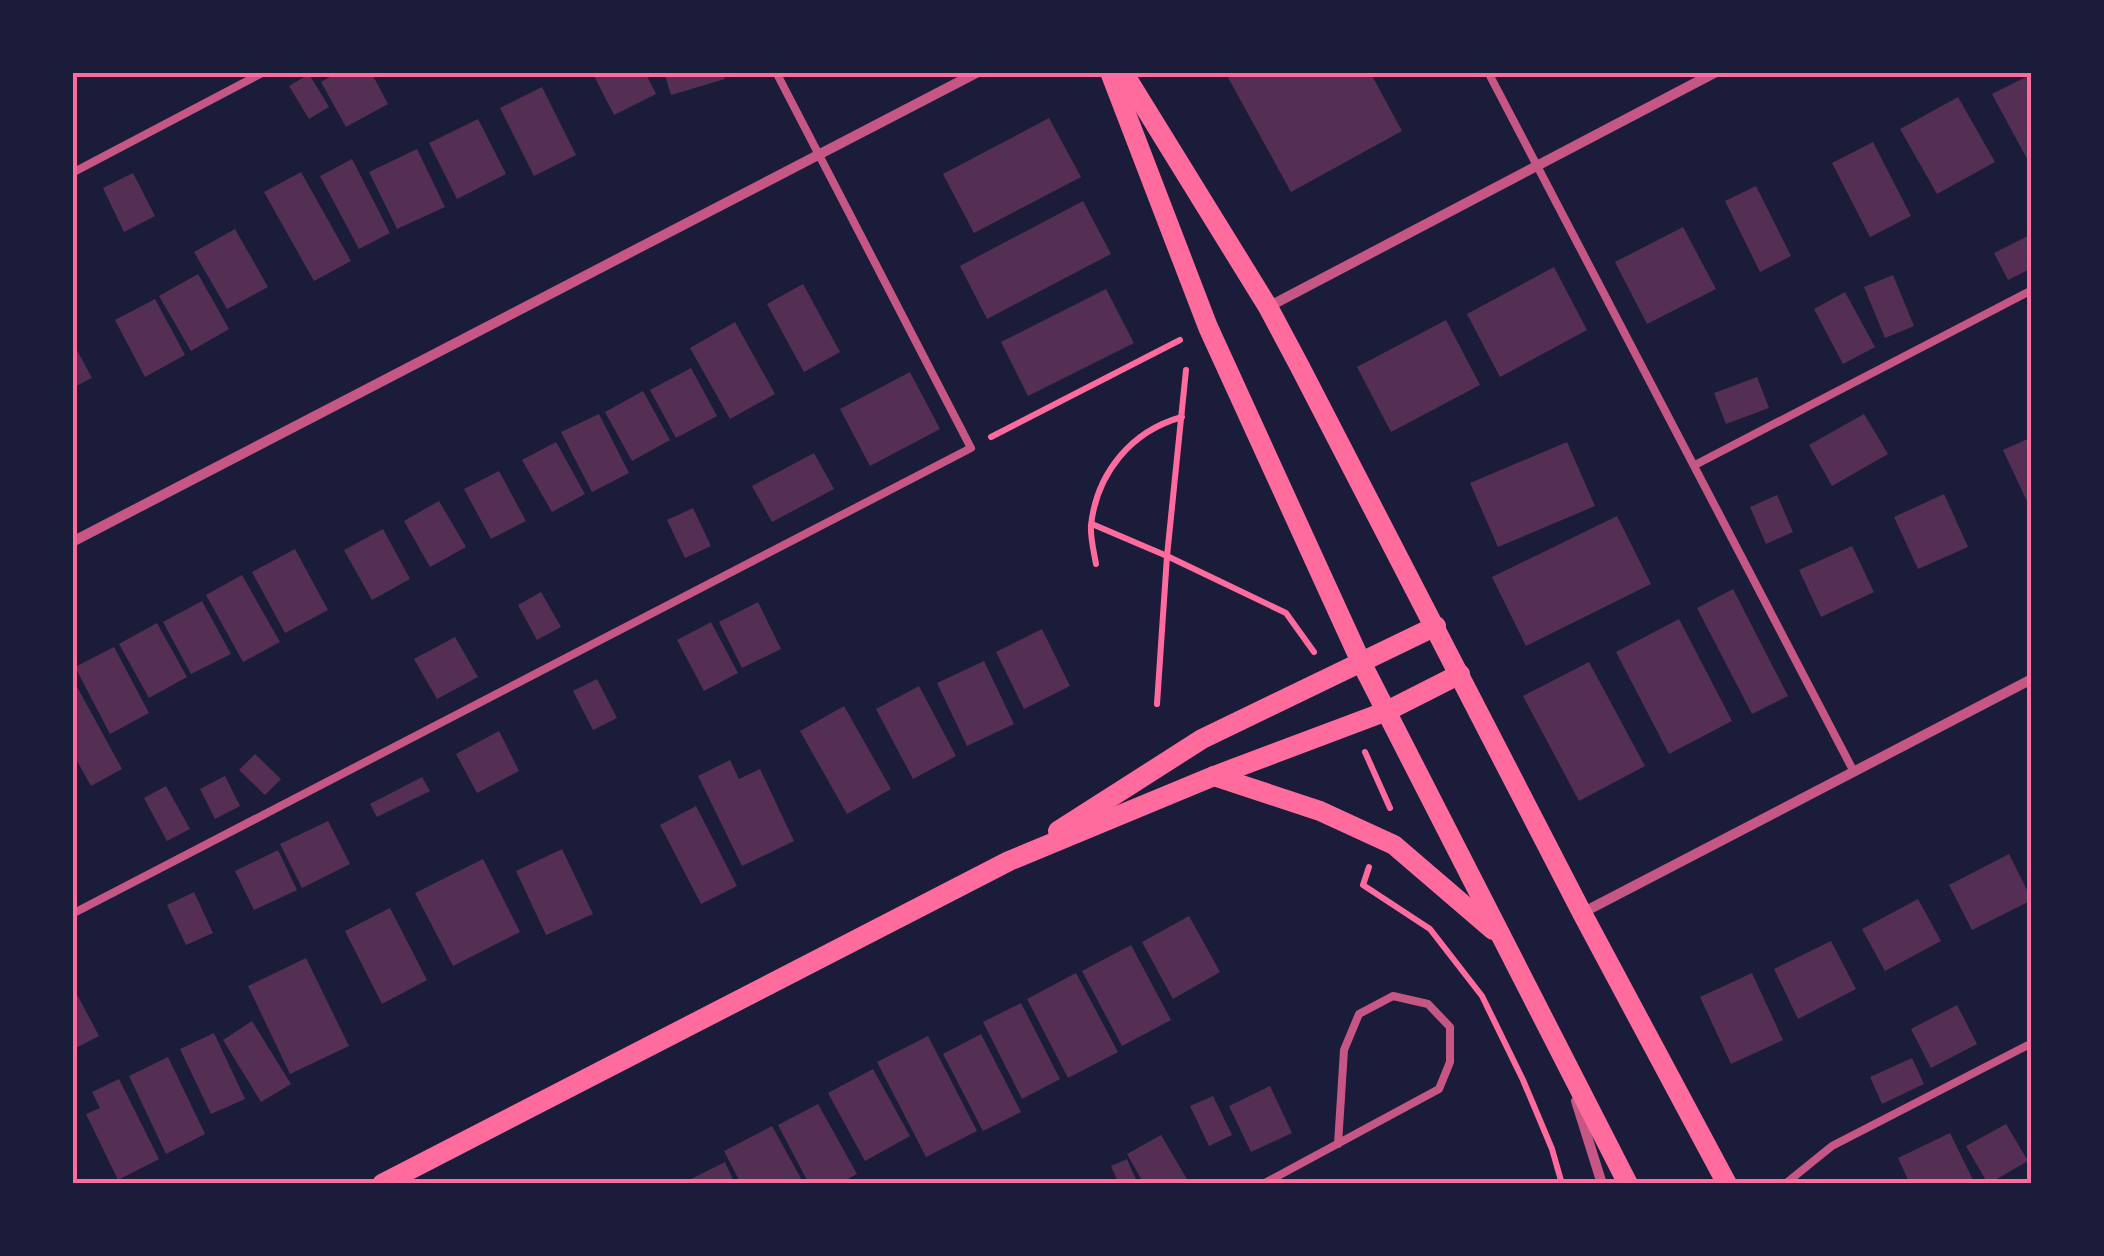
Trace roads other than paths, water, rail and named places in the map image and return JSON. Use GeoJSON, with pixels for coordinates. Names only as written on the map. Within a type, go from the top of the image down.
{"type":"FeatureCollection","features":[{"type":"Feature","properties":{"kind":"main road"},"geometry":{"type":"LineString","coordinates":[[1110,72],[1208,326],[1361,662],[1628,1184]]}},
{"type":"Feature","properties":{"kind":"main road"},"geometry":{"type":"LineString","coordinates":[[1123,72],[1268,307],[1582,913],[1728,1184]]}},
{"type":"Feature","properties":{"kind":"main road"},"geometry":{"type":"LineString","coordinates":[[1010,862],[1202,739],[1436,626]]}},
{"type":"Feature","properties":{"kind":"main road"},"geometry":{"type":"LineString","coordinates":[[382,1184],[1010,862],[1214,776],[1387,712],[1460,674]]}},
{"type":"Feature","properties":{"kind":"main road"},"geometry":{"type":"LineString","coordinates":[[1214,776],[1320,812],[1394,845],[1499,936]]}},
{"type":"Feature","properties":{"kind":"street"},"geometry":{"type":"LineString","coordinates":[[72,542],[978,72]]}},
{"type":"Feature","properties":{"kind":"street"},"geometry":{"type":"LineString","coordinates":[[1268,307],[1716,72]]}},
{"type":"Feature","properties":{"kind":"street"},"geometry":{"type":"LineString","coordinates":[[1582,913],[2032,679]]}},
{"type":"Feature","properties":{"kind":"street"},"geometry":{"type":"LineString","coordinates":[[1564,1062],[1602,1184]]}},
{"type":"Feature","properties":{"kind":"lane"},"geometry":{"type":"LineString","coordinates":[[72,174],[264,72]]}},
{"type":"Feature","properties":{"kind":"lane"},"geometry":{"type":"LineString","coordinates":[[72,914],[971,448],[776,72]]}},
{"type":"Feature","properties":{"kind":"lane"},"geometry":{"type":"LineString","coordinates":[[1488,72],[1854,772]]}},
{"type":"Feature","properties":{"kind":"lane"},"geometry":{"type":"LineString","coordinates":[[1694,465],[2032,290]]}},
{"type":"Feature","properties":{"kind":"lane"},"geometry":{"type":"LineString","coordinates":[[1262,1184],[1338,1144],[1439,1088],[1450,1062],[1450,1027],[1428,1004],[1393,996],[1359,1014],[1344,1050],[1338,1144]]}},
{"type":"Feature","properties":{"kind":"lane"},"geometry":{"type":"LineString","coordinates":[[1784,1184],[1832,1146],[2032,1043]]}}]}
